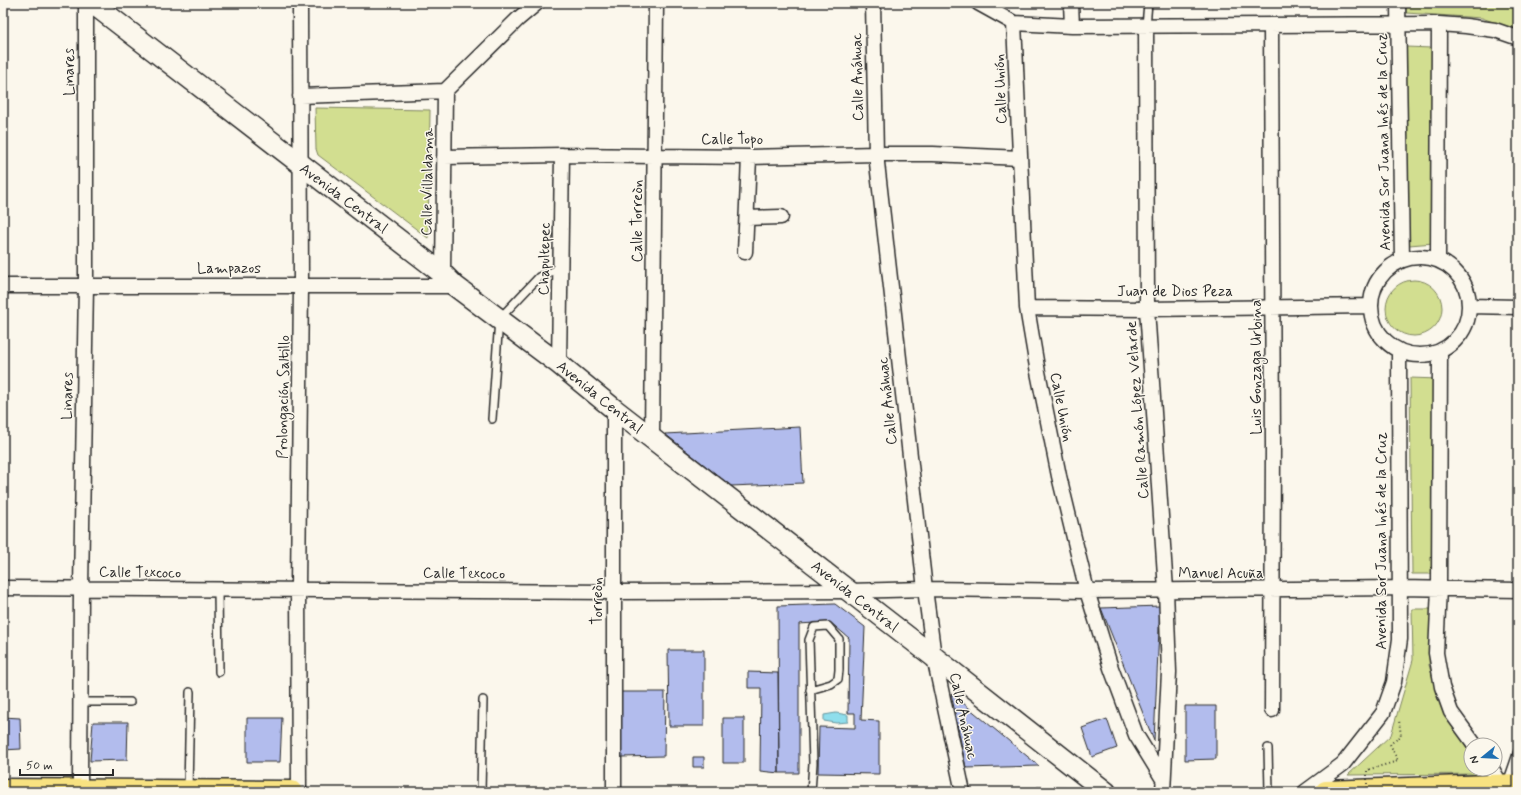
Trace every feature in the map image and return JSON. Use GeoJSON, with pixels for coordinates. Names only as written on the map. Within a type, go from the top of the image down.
{"type":"FeatureCollection","features":[{"type":"Feature","properties":{"kind":"highway"},"geometry":{"type":"LineString","coordinates":[[1326,792],[1425,790],[1504,781]]}},
{"type":"Feature","properties":{"kind":"highway"},"geometry":{"type":"LineString","coordinates":[[3,790],[291,792]]}},
{"type":"Feature","properties":{"kind":"street","name":"Linares"},"geometry":{"type":"LineString","coordinates":[[80,790],[81,588],[86,285],[86,3]]}},
{"type":"Feature","properties":{"kind":"street","name":"Avenida Central"},"geometry":{"type":"LineString","coordinates":[[92,3],[559,364],[652,439],[1106,792]]}},
{"type":"Feature","properties":{"kind":"street","name":"Prolongación Saltillo"},"geometry":{"type":"LineString","coordinates":[[299,792],[298,589],[301,285],[300,3]]}},
{"type":"Feature","properties":{"kind":"street"},"geometry":{"type":"LineString","coordinates":[[518,3],[518,18]]}},
{"type":"Feature","properties":{"kind":"street"},"geometry":{"type":"LineString","coordinates":[[300,96],[445,91],[518,18],[537,3]]}},
{"type":"Feature","properties":{"kind":"street","name":"Calle Torreòn"},"geometry":{"type":"LineString","coordinates":[[652,439],[656,3]]}},
{"type":"Feature","properties":{"kind":"street","name":"Calle Anáhuac"},"geometry":{"type":"LineString","coordinates":[[873,3],[876,154],[925,589],[934,657],[963,792]]}},
{"type":"Feature","properties":{"kind":"street"},"geometry":{"type":"LineString","coordinates":[[978,3],[999,8],[1014,23],[1072,26],[1439,24],[1495,30],[1518,38]]}},
{"type":"Feature","properties":{"kind":"street"},"geometry":{"type":"LineString","coordinates":[[1071,3],[1072,26]]}},
{"type":"Feature","properties":{"kind":"street","name":"Avenida Sor Juana Inés de la Cruz"},"geometry":{"type":"LineString","coordinates":[[1398,3],[1402,260]]}},
{"type":"Feature","properties":{"kind":"street","name":"Calle Unión"},"geometry":{"type":"LineString","coordinates":[[1014,23],[1027,308],[1037,367],[1059,476],[1087,591],[1111,668],[1136,735],[1163,785]]}},
{"type":"Feature","properties":{"kind":"street","name":"Luis Gonzaga Urbina"},"geometry":{"type":"LineString","coordinates":[[1271,24],[1272,710]]}},
{"type":"Feature","properties":{"kind":"street"},"geometry":{"type":"LineString","coordinates":[[1438,260],[1439,24]]}},
{"type":"Feature","properties":{"kind":"street","name":"Calle Ramón López Velarde"},"geometry":{"type":"LineString","coordinates":[[1146,26],[1147,309],[1166,590],[1169,672],[1163,785]]}},
{"type":"Feature","properties":{"kind":"street","name":"Calle Villaldama"},"geometry":{"type":"LineString","coordinates":[[445,91],[444,157],[449,280]]}},
{"type":"Feature","properties":{"kind":"street","name":"Calle Topo"},"geometry":{"type":"LineString","coordinates":[[444,157],[562,155],[749,157],[933,154],[1020,158]]}},
{"type":"Feature","properties":{"kind":"street","name":"Chapultepec"},"geometry":{"type":"LineString","coordinates":[[559,364],[562,155]]}},
{"type":"Feature","properties":{"kind":"street"},"geometry":{"type":"LineString","coordinates":[[745,252],[749,157]]}},
{"type":"Feature","properties":{"kind":"street"},"geometry":{"type":"LineString","coordinates":[[747,218],[782,217]]}},
{"type":"Feature","properties":{"kind":"street"},"geometry":{"type":"LineString","coordinates":[[1420,257],[1438,260],[1451,268],[1461,279],[1467,292],[1470,306],[1467,320],[1461,333],[1452,344],[1440,352],[1419,356],[1399,351],[1387,343],[1378,332],[1373,319],[1371,306],[1373,291],[1380,278],[1390,268],[1402,260],[1420,257]]}},
{"type":"Feature","properties":{"kind":"street","name":"Lampazos"},"geometry":{"type":"LineString","coordinates":[[3,286],[301,285],[449,280]]}},
{"type":"Feature","properties":{"kind":"street","name":"Juan de Dios Peza"},"geometry":{"type":"LineString","coordinates":[[1027,308],[1147,309],[1371,306]]}},
{"type":"Feature","properties":{"kind":"street"},"geometry":{"type":"LineString","coordinates":[[1470,306],[1518,307]]}},
{"type":"Feature","properties":{"kind":"street","name":"Avenida Sor Juana Inés de la Cruz"},"geometry":{"type":"LineString","coordinates":[[1305,792],[1343,764],[1383,713],[1394,682],[1400,639],[1399,351]]}},
{"type":"Feature","properties":{"kind":"street"},"geometry":{"type":"LineString","coordinates":[[1440,352],[1439,588],[1436,653],[1442,687],[1451,712],[1469,737]]}},
{"type":"Feature","properties":{"kind":"street","name":"Torreòn"},"geometry":{"type":"LineString","coordinates":[[614,409],[614,792]]}},
{"type":"Feature","properties":{"kind":"street","name":"Calle Texcoco"},"geometry":{"type":"LineString","coordinates":[[3,588],[614,592],[849,591],[925,589]]}},
{"type":"Feature","properties":{"kind":"street","name":"Manuel Acuña"},"geometry":{"type":"LineString","coordinates":[[925,589],[1087,591],[1439,588],[1518,590]]}},
{"type":"Feature","properties":{"kind":"lane"},"geometry":{"type":"LineString","coordinates":[[1146,26],[1148,3]]}},
{"type":"Feature","properties":{"kind":"lane"},"geometry":{"type":"LineString","coordinates":[[492,419],[499,319],[539,277],[561,268]]}},
{"type":"Feature","properties":{"kind":"lane"},"geometry":{"type":"LineString","coordinates":[[218,590],[218,672]]}},
{"type":"Feature","properties":{"kind":"lane"},"geometry":{"type":"LineString","coordinates":[[810,690],[831,684],[838,679],[839,640],[828,626],[814,627],[808,640],[810,690],[813,762],[812,792]]}},
{"type":"Feature","properties":{"kind":"lane"},"geometry":{"type":"LineString","coordinates":[[188,791],[190,692]]}},
{"type":"Feature","properties":{"kind":"lane"},"geometry":{"type":"LineString","coordinates":[[481,792],[483,700]]}},
{"type":"Feature","properties":{"kind":"lane"},"geometry":{"type":"LineString","coordinates":[[80,702],[130,702]]}},
{"type":"Feature","properties":{"kind":"lane"},"geometry":{"type":"LineString","coordinates":[[1268,748],[1269,792]]}},
{"type":"Feature","properties":{"kind":"lane"},"geometry":{"type":"LineString","coordinates":[[1504,781],[1518,751]]}},
{"type":"Feature","properties":{"kind":"path"},"geometry":{"type":"LineString","coordinates":[[1367,792],[1367,770],[1398,761],[1390,744],[1401,736],[1399,720]]}},
{"type":"Feature","properties":{"kind":"green space"},"geometry":{"type":"Polygon","coordinates":[[[1406,3],[1518,3],[1518,31],[1482,18],[1406,13],[1406,3]]]}},
{"type":"Feature","properties":{"kind":"green space"},"geometry":{"type":"Polygon","coordinates":[[[1406,47],[1432,48],[1434,243],[1409,245],[1406,47]]]}},
{"type":"Feature","properties":{"kind":"green space"},"geometry":{"type":"Polygon","coordinates":[[[315,108],[430,110],[428,238],[318,155],[316,149],[315,108]]]}},
{"type":"Feature","properties":{"kind":"green space"},"geometry":{"type":"Polygon","coordinates":[[[1414,280],[1425,282],[1434,288],[1440,297],[1442,308],[1440,319],[1434,328],[1425,334],[1414,336],[1403,334],[1394,328],[1388,319],[1386,308],[1388,297],[1394,288],[1403,282],[1414,280]]]}},
{"type":"Feature","properties":{"kind":"green space"},"geometry":{"type":"Polygon","coordinates":[[[1410,378],[1439,379],[1436,574],[1412,574],[1410,378]]]}},
{"type":"Feature","properties":{"kind":"green space"},"geometry":{"type":"Polygon","coordinates":[[[1412,609],[1431,609],[1429,665],[1439,700],[1463,741],[1463,774],[1348,775],[1391,735],[1413,660],[1412,609]]]}},
{"type":"Feature","properties":{"kind":"water"},"geometry":{"type":"Polygon","coordinates":[[[836,713],[848,715],[848,722],[836,723],[824,721],[824,715],[836,713]]]}},
{"type":"Feature","properties":{"kind":"building"},"geometry":{"type":"Polygon","coordinates":[[[800,427],[803,483],[731,486],[665,434],[800,427]]]}},
{"type":"Feature","properties":{"kind":"building"},"geometry":{"type":"Polygon","coordinates":[[[835,604],[865,627],[861,720],[879,721],[879,774],[818,773],[819,727],[855,728],[855,713],[848,713],[849,638],[830,622],[799,624],[799,773],[779,773],[778,606],[835,604]]]}},
{"type":"Feature","properties":{"kind":"building"},"geometry":{"type":"Polygon","coordinates":[[[1160,606],[1154,741],[1101,608],[1160,606]]]}},
{"type":"Feature","properties":{"kind":"building"},"geometry":{"type":"Polygon","coordinates":[[[668,650],[704,650],[704,726],[669,726],[668,650]]]}},
{"type":"Feature","properties":{"kind":"building"},"geometry":{"type":"Polygon","coordinates":[[[748,672],[778,673],[779,773],[760,771],[761,688],[748,688],[748,672]]]}},
{"type":"Feature","properties":{"kind":"building"},"geometry":{"type":"Polygon","coordinates":[[[620,692],[665,692],[664,756],[621,757],[620,692]]]}},
{"type":"Feature","properties":{"kind":"building"},"geometry":{"type":"Polygon","coordinates":[[[951,693],[1039,766],[966,768],[951,693]]]}},
{"type":"Feature","properties":{"kind":"building"},"geometry":{"type":"Polygon","coordinates":[[[1185,706],[1216,706],[1216,759],[1185,760],[1185,706]]]}},
{"type":"Feature","properties":{"kind":"building"},"geometry":{"type":"Polygon","coordinates":[[[3,717],[20,718],[21,749],[3,750],[3,717]]]}},
{"type":"Feature","properties":{"kind":"building"},"geometry":{"type":"Polygon","coordinates":[[[247,718],[282,718],[280,762],[247,762],[247,718]]]}},
{"type":"Feature","properties":{"kind":"building"},"geometry":{"type":"Polygon","coordinates":[[[723,718],[744,718],[744,763],[723,763],[723,718]]]}},
{"type":"Feature","properties":{"kind":"building"},"geometry":{"type":"Polygon","coordinates":[[[1107,719],[1117,748],[1092,757],[1082,728],[1107,719]]]}},
{"type":"Feature","properties":{"kind":"building"},"geometry":{"type":"Polygon","coordinates":[[[93,722],[128,722],[127,760],[90,761],[93,722]]]}},
{"type":"Feature","properties":{"kind":"building"},"geometry":{"type":"Polygon","coordinates":[[[693,757],[704,757],[704,767],[693,767],[693,757]]]}},
{"type":"Feature","properties":{"kind":"building"},"geometry":{"type":"Polygon","coordinates":[[[1037,787],[1282,791],[1282,792],[1037,792],[1037,787]]]}}]}
